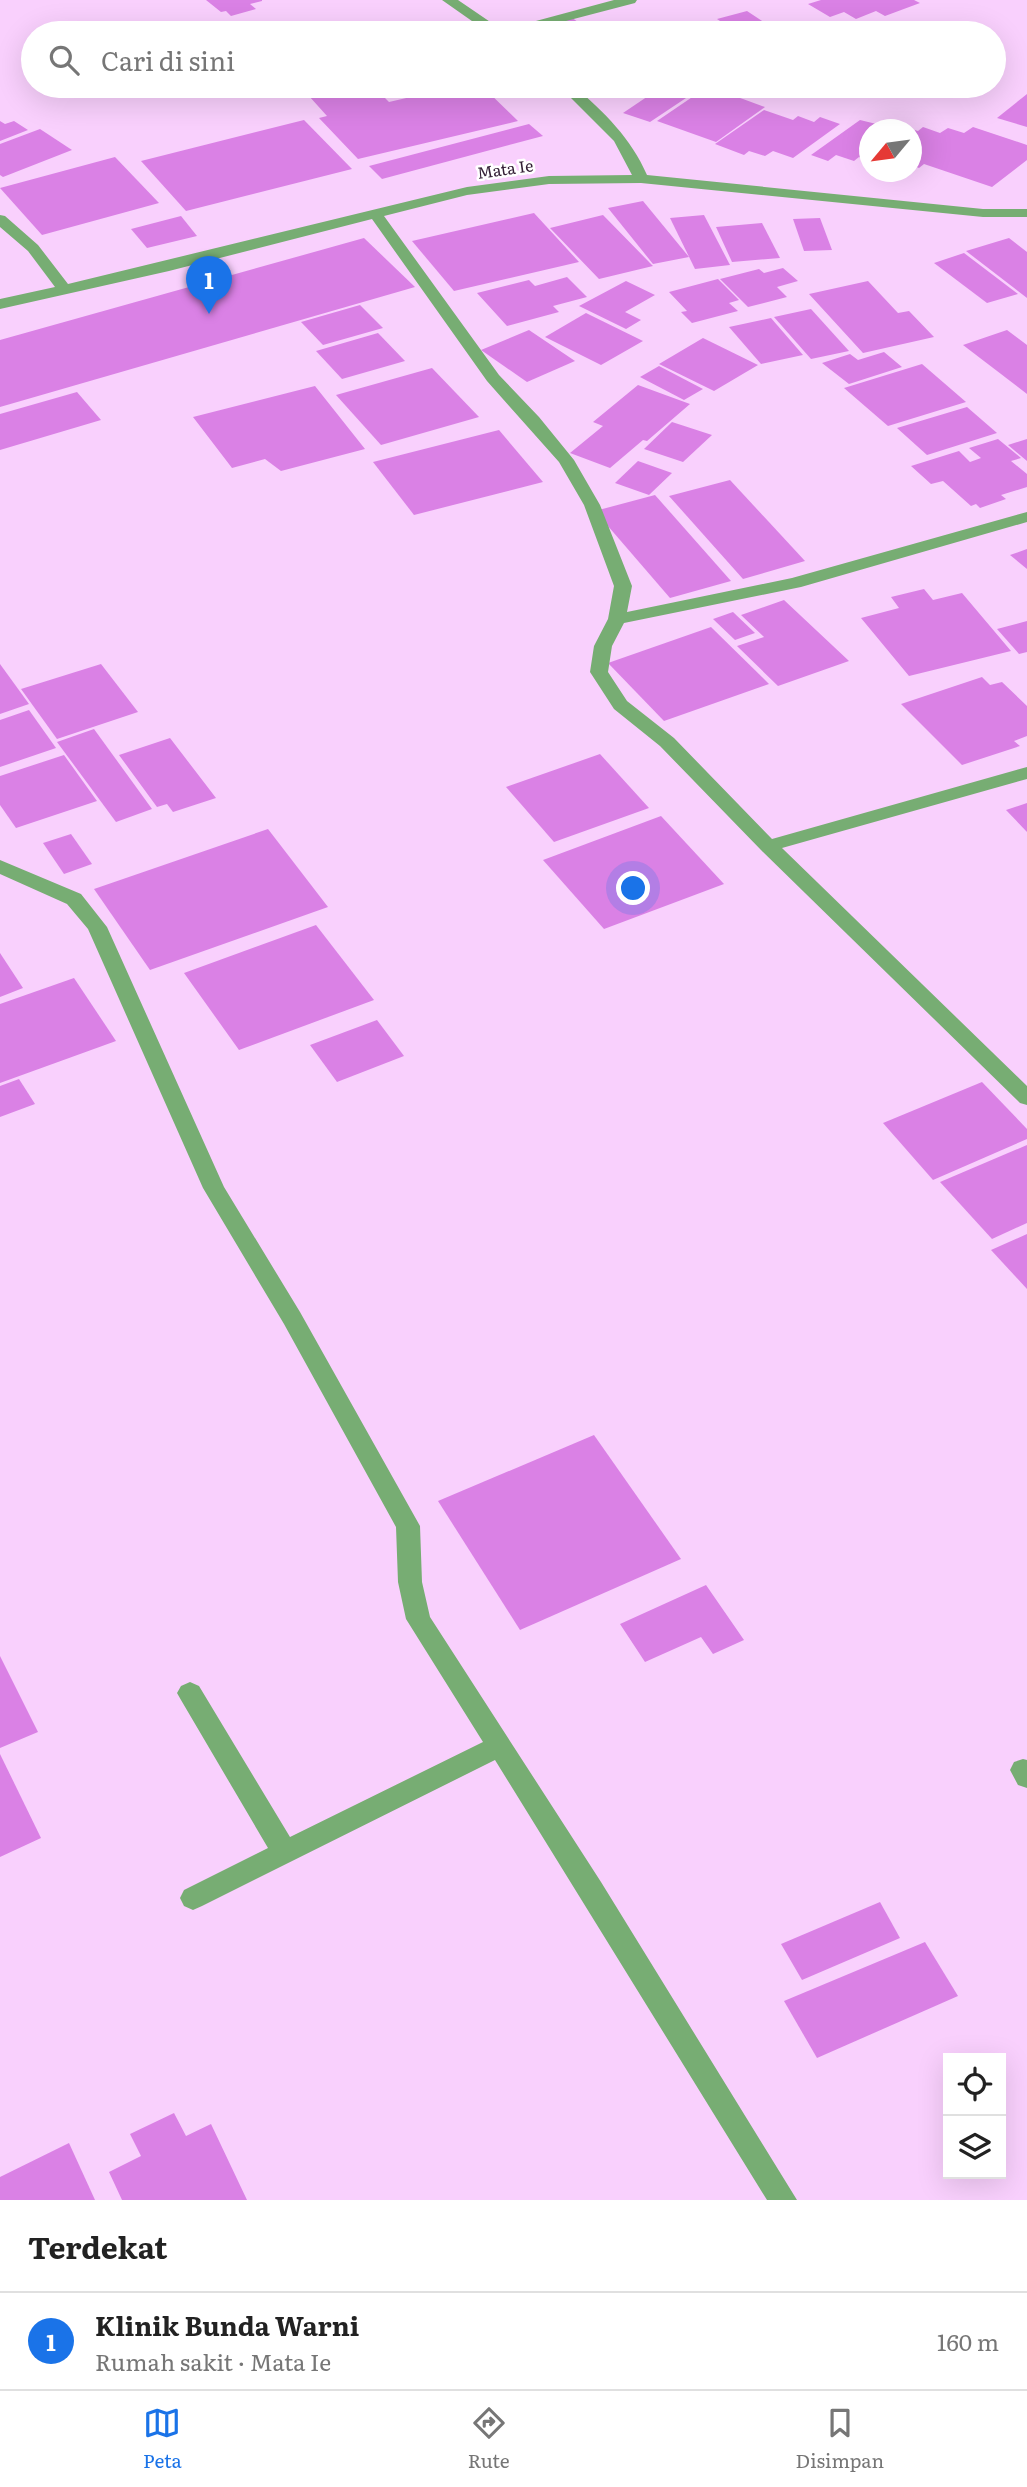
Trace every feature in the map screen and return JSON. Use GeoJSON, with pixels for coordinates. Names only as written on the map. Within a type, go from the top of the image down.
{"type":"FeatureCollection","features":[{"type":"Feature","properties":{"kind":"street"},"geometry":{"type":"LineString","coordinates":[[449,0],[480,21]]}},
{"type":"Feature","properties":{"kind":"street"},"geometry":{"type":"LineString","coordinates":[[550,21],[629,0]]}},
{"type":"Feature","properties":{"kind":"street"},"geometry":{"type":"LineString","coordinates":[[579,98],[620,136],[634,158],[641,178]]}},
{"type":"Feature","properties":{"kind":"street","name":"Mata Ie"},"geometry":{"type":"LineString","coordinates":[[0,304],[467,191],[519,184],[641,178],[983,214],[1027,213]]}},
{"type":"Feature","properties":{"kind":"street"},"geometry":{"type":"LineString","coordinates":[[376,215],[493,378],[566,460],[592,505],[623,586],[617,619],[603,646],[599,672],[620,705],[667,742],[768,846],[1027,1098]]}},
{"type":"Feature","properties":{"kind":"street"},"geometry":{"type":"LineString","coordinates":[[0,219],[33,248],[65,290]]}},
{"type":"Feature","properties":{"kind":"street"},"geometry":{"type":"LineString","coordinates":[[617,619],[795,583],[1027,517]]}},
{"type":"Feature","properties":{"kind":"street"},"geometry":{"type":"LineString","coordinates":[[768,846],[1027,773]]}},
{"type":"Feature","properties":{"kind":"street"},"geometry":{"type":"LineString","coordinates":[[0,866],[74,899],[97,927],[214,1188],[292,1318],[408,1526],[410,1582],[418,1619],[783,2200]]}},
{"type":"Feature","properties":{"kind":"street"},"geometry":{"type":"LineString","coordinates":[[190,1693],[285,1853]]}},
{"type":"Feature","properties":{"kind":"street"},"geometry":{"type":"LineString","coordinates":[[194,1898],[499,1746]]}},
{"type":"Feature","properties":{"kind":"building"},"geometry":{"type":"Polygon","coordinates":[[[206,0],[262,1],[250,4],[256,9],[231,16],[206,0]]]}},
{"type":"Feature","properties":{"kind":"building"},"geometry":{"type":"Polygon","coordinates":[[[821,0],[914,0],[920,3],[885,16],[876,11],[856,19],[844,12],[830,17],[808,4],[821,0]]]}},
{"type":"Feature","properties":{"kind":"building"},"geometry":{"type":"Polygon","coordinates":[[[747,11],[762,21],[720,21],[717,19],[747,11]]]}},
{"type":"Feature","properties":{"kind":"building"},"geometry":{"type":"Polygon","coordinates":[[[571,17],[576,21],[556,21],[571,17]]]}},
{"type":"Feature","properties":{"kind":"building"},"geometry":{"type":"Polygon","coordinates":[[[1027,94],[1027,127],[997,118],[1027,94]]]}},
{"type":"Feature","properties":{"kind":"building"},"geometry":{"type":"Polygon","coordinates":[[[311,98],[385,98],[389,102],[406,98],[494,98],[518,121],[358,159],[319,118],[327,116],[311,98]]]}},
{"type":"Feature","properties":{"kind":"building"},"geometry":{"type":"Polygon","coordinates":[[[645,98],[686,98],[650,122],[623,113],[645,98]]]}},
{"type":"Feature","properties":{"kind":"building"},"geometry":{"type":"Polygon","coordinates":[[[691,98],[739,98],[765,107],[716,142],[657,121],[691,98]]]}},
{"type":"Feature","properties":{"kind":"building"},"geometry":{"type":"Polygon","coordinates":[[[764,110],[793,120],[798,116],[814,122],[820,117],[840,124],[793,158],[773,151],[765,156],[749,151],[744,155],[715,144],[764,110]]]}},
{"type":"Feature","properties":{"kind":"building"},"geometry":{"type":"Polygon","coordinates":[[[304,120],[352,169],[186,211],[141,161],[304,120]]]}},
{"type":"Feature","properties":{"kind":"building"},"geometry":{"type":"Polygon","coordinates":[[[0,121],[5,124],[14,121],[28,130],[0,141],[0,121]]]}},
{"type":"Feature","properties":{"kind":"building"},"geometry":{"type":"Polygon","coordinates":[[[859,121],[859,157],[854,161],[836,155],[828,161],[811,155],[859,121]]]}},
{"type":"Feature","properties":{"kind":"building"},"geometry":{"type":"Polygon","coordinates":[[[529,124],[543,136],[382,179],[369,166],[529,124]]]}},
{"type":"Feature","properties":{"kind":"building"},"geometry":{"type":"Polygon","coordinates":[[[923,127],[940,133],[948,128],[964,133],[973,127],[1027,145],[1027,160],[992,187],[924,164],[922,166],[923,127]]]}},
{"type":"Feature","properties":{"kind":"building"},"geometry":{"type":"Polygon","coordinates":[[[40,129],[72,150],[3,177],[0,175],[0,144],[40,129]]]}},
{"type":"Feature","properties":{"kind":"building"},"geometry":{"type":"Polygon","coordinates":[[[115,157],[159,203],[42,235],[0,188],[115,157]]]}},
{"type":"Feature","properties":{"kind":"building"},"geometry":{"type":"Polygon","coordinates":[[[643,201],[689,257],[653,264],[608,208],[643,201]]]}},
{"type":"Feature","properties":{"kind":"building"},"geometry":{"type":"Polygon","coordinates":[[[534,213],[579,262],[454,291],[412,241],[534,213]]]}},
{"type":"Feature","properties":{"kind":"building"},"geometry":{"type":"Polygon","coordinates":[[[603,215],[653,266],[599,279],[550,228],[603,215]]]}},
{"type":"Feature","properties":{"kind":"building"},"geometry":{"type":"Polygon","coordinates":[[[704,215],[730,265],[695,269],[670,218],[704,215]]]}},
{"type":"Feature","properties":{"kind":"building"},"geometry":{"type":"Polygon","coordinates":[[[181,216],[197,236],[147,248],[131,229],[181,216]]]}},
{"type":"Feature","properties":{"kind":"building"},"geometry":{"type":"Polygon","coordinates":[[[820,218],[832,250],[804,251],[793,219],[820,218]]]}},
{"type":"Feature","properties":{"kind":"building"},"geometry":{"type":"Polygon","coordinates":[[[762,223],[780,258],[732,262],[716,227],[762,223]]]}},
{"type":"Feature","properties":{"kind":"building"},"geometry":{"type":"Polygon","coordinates":[[[364,238],[415,287],[0,407],[0,340],[364,238]]]}},
{"type":"Feature","properties":{"kind":"building"},"geometry":{"type":"Polygon","coordinates":[[[1009,238],[1027,252],[1027,298],[966,251],[1009,238]]]}},
{"type":"Feature","properties":{"kind":"building"},"geometry":{"type":"Polygon","coordinates":[[[964,253],[1018,294],[987,303],[934,263],[964,253]]]}},
{"type":"Feature","properties":{"kind":"building"},"geometry":{"type":"Polygon","coordinates":[[[783,268],[798,281],[777,287],[787,297],[748,307],[720,279],[759,269],[764,273],[783,268]]]}},
{"type":"Feature","properties":{"kind":"building"},"geometry":{"type":"Polygon","coordinates":[[[567,277],[587,297],[553,306],[559,312],[507,326],[477,293],[529,280],[535,286],[567,277]]]}},
{"type":"Feature","properties":{"kind":"building"},"geometry":{"type":"Polygon","coordinates":[[[718,279],[739,300],[729,303],[738,311],[692,323],[681,312],[687,311],[669,292],[718,279]]]}},
{"type":"Feature","properties":{"kind":"building"},"geometry":{"type":"Polygon","coordinates":[[[626,281],[655,295],[625,312],[641,320],[626,329],[579,306],[626,281]]]}},
{"type":"Feature","properties":{"kind":"building"},"geometry":{"type":"Polygon","coordinates":[[[868,281],[898,313],[909,311],[934,337],[863,353],[809,294],[868,281]]]}},
{"type":"Feature","properties":{"kind":"building"},"geometry":{"type":"Polygon","coordinates":[[[360,305],[383,328],[323,345],[301,322],[360,305]]]}},
{"type":"Feature","properties":{"kind":"building"},"geometry":{"type":"Polygon","coordinates":[[[811,309],[849,351],[811,359],[774,317],[811,309]]]}},
{"type":"Feature","properties":{"kind":"building"},"geometry":{"type":"Polygon","coordinates":[[[586,313],[643,341],[601,365],[545,337],[586,313]]]}},
{"type":"Feature","properties":{"kind":"building"},"geometry":{"type":"Polygon","coordinates":[[[771,318],[803,355],[761,364],[729,327],[771,318]]]}},
{"type":"Feature","properties":{"kind":"building"},"geometry":{"type":"Polygon","coordinates":[[[529,330],[575,361],[527,382],[481,350],[529,330]]]}},
{"type":"Feature","properties":{"kind":"building"},"geometry":{"type":"Polygon","coordinates":[[[1007,330],[1027,345],[1027,394],[963,345],[1007,330]]]}},
{"type":"Feature","properties":{"kind":"building"},"geometry":{"type":"Polygon","coordinates":[[[378,333],[405,361],[342,379],[316,351],[378,333]]]}},
{"type":"Feature","properties":{"kind":"building"},"geometry":{"type":"Polygon","coordinates":[[[703,338],[758,365],[714,391],[659,364],[703,338]]]}},
{"type":"Feature","properties":{"kind":"building"},"geometry":{"type":"Polygon","coordinates":[[[884,352],[902,367],[849,384],[822,363],[850,354],[858,360],[884,352]]]}},
{"type":"Feature","properties":{"kind":"building"},"geometry":{"type":"Polygon","coordinates":[[[922,364],[966,402],[888,426],[844,388],[922,364]]]}},
{"type":"Feature","properties":{"kind":"building"},"geometry":{"type":"Polygon","coordinates":[[[659,366],[703,389],[684,400],[640,377],[659,366]]]}},
{"type":"Feature","properties":{"kind":"building"},"geometry":{"type":"Polygon","coordinates":[[[432,368],[479,417],[381,445],[336,395],[432,368]]]}},
{"type":"Feature","properties":{"kind":"building"},"geometry":{"type":"Polygon","coordinates":[[[638,385],[690,404],[610,468],[570,453],[603,426],[593,422],[638,385]]]}},
{"type":"Feature","properties":{"kind":"building"},"geometry":{"type":"Polygon","coordinates":[[[315,386],[365,449],[281,471],[265,459],[232,468],[193,417],[315,386]]]}},
{"type":"Feature","properties":{"kind":"building"},"geometry":{"type":"Polygon","coordinates":[[[77,392],[101,420],[0,450],[0,414],[77,392]]]}},
{"type":"Feature","properties":{"kind":"building"},"geometry":{"type":"Polygon","coordinates":[[[967,407],[997,433],[927,455],[897,428],[967,407]]]}},
{"type":"Feature","properties":{"kind":"building"},"geometry":{"type":"Polygon","coordinates":[[[672,422],[712,435],[683,462],[644,449],[672,422]]]}},
{"type":"Feature","properties":{"kind":"building"},"geometry":{"type":"Polygon","coordinates":[[[499,430],[543,482],[414,515],[373,462],[499,430]]]}},
{"type":"Feature","properties":{"kind":"building"},"geometry":{"type":"Polygon","coordinates":[[[998,439],[1021,458],[1011,461],[1027,474],[1027,487],[1001,495],[1006,499],[980,508],[976,504],[971,506],[943,481],[931,484],[911,466],[959,451],[970,462],[981,458],[969,448],[998,439]]]}},
{"type":"Feature","properties":{"kind":"building"},"geometry":{"type":"Polygon","coordinates":[[[1027,439],[1027,461],[1008,445],[1027,439]]]}},
{"type":"Feature","properties":{"kind":"building"},"geometry":{"type":"Polygon","coordinates":[[[638,461],[672,473],[649,495],[615,483],[638,461]]]}},
{"type":"Feature","properties":{"kind":"building"},"geometry":{"type":"Polygon","coordinates":[[[730,480],[805,561],[743,579],[669,496],[730,480]]]}},
{"type":"Feature","properties":{"kind":"building"},"geometry":{"type":"Polygon","coordinates":[[[655,495],[731,581],[670,598],[595,511],[655,495]]]}},
{"type":"Feature","properties":{"kind":"building"},"geometry":{"type":"Polygon","coordinates":[[[1027,549],[1027,569],[1010,555],[1027,549]]]}},
{"type":"Feature","properties":{"kind":"building"},"geometry":{"type":"Polygon","coordinates":[[[924,589],[933,600],[962,593],[1011,651],[909,676],[861,618],[899,608],[891,597],[924,589]]]}},
{"type":"Feature","properties":{"kind":"building"},"geometry":{"type":"Polygon","coordinates":[[[784,600],[849,661],[778,686],[737,646],[764,637],[741,615],[784,600]]]}},
{"type":"Feature","properties":{"kind":"building"},"geometry":{"type":"Polygon","coordinates":[[[733,612],[755,633],[735,640],[713,619],[733,612]]]}},
{"type":"Feature","properties":{"kind":"building"},"geometry":{"type":"Polygon","coordinates":[[[1027,621],[1027,652],[1019,654],[997,629],[1027,621]]]}},
{"type":"Feature","properties":{"kind":"building"},"geometry":{"type":"Polygon","coordinates":[[[711,627],[769,684],[664,721],[608,663],[711,627]]]}},
{"type":"Feature","properties":{"kind":"building"},"geometry":{"type":"Polygon","coordinates":[[[0,664],[29,704],[0,714],[0,664]]]}},
{"type":"Feature","properties":{"kind":"building"},"geometry":{"type":"Polygon","coordinates":[[[101,664],[138,712],[57,739],[21,689],[101,664]]]}},
{"type":"Feature","properties":{"kind":"building"},"geometry":{"type":"Polygon","coordinates":[[[982,677],[990,685],[1002,682],[1027,706],[1027,736],[1014,741],[1020,746],[962,765],[901,704],[982,677]]]}},
{"type":"Feature","properties":{"kind":"building"},"geometry":{"type":"Polygon","coordinates":[[[29,710],[56,748],[0,767],[0,720],[29,710]]]}},
{"type":"Feature","properties":{"kind":"building"},"geometry":{"type":"Polygon","coordinates":[[[94,729],[152,809],[116,822],[57,742],[94,729]]]}},
{"type":"Feature","properties":{"kind":"building"},"geometry":{"type":"Polygon","coordinates":[[[170,738],[216,798],[173,812],[167,804],[157,807],[119,755],[170,738]]]}},
{"type":"Feature","properties":{"kind":"building"},"geometry":{"type":"Polygon","coordinates":[[[600,754],[649,808],[554,842],[506,787],[600,754]]]}},
{"type":"Feature","properties":{"kind":"building"},"geometry":{"type":"Polygon","coordinates":[[[64,755],[97,801],[16,828],[0,805],[0,776],[64,755]]]}},
{"type":"Feature","properties":{"kind":"building"},"geometry":{"type":"Polygon","coordinates":[[[1027,803],[1027,832],[1006,810],[1027,803]]]}},
{"type":"Feature","properties":{"kind":"building"},"geometry":{"type":"Polygon","coordinates":[[[661,816],[724,884],[604,929],[543,860],[661,816]]]}},
{"type":"Feature","properties":{"kind":"building"},"geometry":{"type":"Polygon","coordinates":[[[268,829],[328,907],[150,970],[94,889],[268,829]]]}},
{"type":"Feature","properties":{"kind":"building"},"geometry":{"type":"Polygon","coordinates":[[[71,834],[92,864],[64,874],[43,843],[71,834]]]}},
{"type":"Feature","properties":{"kind":"building"},"geometry":{"type":"Polygon","coordinates":[[[316,925],[374,1000],[239,1050],[184,973],[316,925]]]}},
{"type":"Feature","properties":{"kind":"building"},"geometry":{"type":"Polygon","coordinates":[[[0,953],[23,988],[0,997],[0,953]]]}},
{"type":"Feature","properties":{"kind":"building"},"geometry":{"type":"Polygon","coordinates":[[[74,978],[116,1041],[0,1083],[0,1004],[74,978]]]}},
{"type":"Feature","properties":{"kind":"building"},"geometry":{"type":"Polygon","coordinates":[[[377,1020],[404,1056],[337,1082],[310,1045],[377,1020]]]}},
{"type":"Feature","properties":{"kind":"building"},"geometry":{"type":"Polygon","coordinates":[[[19,1079],[35,1104],[0,1117],[0,1086],[19,1079]]]}},
{"type":"Feature","properties":{"kind":"building"},"geometry":{"type":"Polygon","coordinates":[[[982,1082],[1027,1129],[1027,1139],[933,1180],[883,1123],[982,1082]]]}},
{"type":"Feature","properties":{"kind":"building"},"geometry":{"type":"Polygon","coordinates":[[[1027,1145],[1027,1223],[992,1239],[940,1182],[1027,1145]]]}},
{"type":"Feature","properties":{"kind":"building"},"geometry":{"type":"Polygon","coordinates":[[[1027,1234],[1027,1289],[991,1250],[1027,1234]]]}},
{"type":"Feature","properties":{"kind":"building"},"geometry":{"type":"Polygon","coordinates":[[[594,1435],[681,1559],[520,1630],[438,1501],[594,1435]]]}},
{"type":"Feature","properties":{"kind":"building"},"geometry":{"type":"Polygon","coordinates":[[[706,1585],[744,1640],[713,1654],[701,1637],[645,1662],[620,1624],[706,1585]]]}},
{"type":"Feature","properties":{"kind":"building"},"geometry":{"type":"Polygon","coordinates":[[[0,1656],[38,1732],[0,1748],[0,1656]]]}},
{"type":"Feature","properties":{"kind":"building"},"geometry":{"type":"Polygon","coordinates":[[[0,1754],[41,1838],[0,1857],[0,1754]]]}},
{"type":"Feature","properties":{"kind":"building"},"geometry":{"type":"Polygon","coordinates":[[[880,1902],[900,1938],[802,1980],[781,1944],[880,1902]]]}},
{"type":"Feature","properties":{"kind":"building"},"geometry":{"type":"Polygon","coordinates":[[[925,1942],[958,1996],[817,2058],[784,2001],[925,1942]]]}},
{"type":"Feature","properties":{"kind":"building"},"geometry":{"type":"Polygon","coordinates":[[[174,2113],[186,2136],[211,2124],[247,2200],[122,2200],[109,2172],[141,2156],[130,2134],[174,2113]]]}},
{"type":"Feature","properties":{"kind":"building"},"geometry":{"type":"Polygon","coordinates":[[[69,2143],[95,2200],[0,2200],[0,2177],[69,2143]]]}},
{"type":"Feature","properties":{"kind":"place","name":"Klinik Bunda Warni"},"geometry":{"type":"Point","coordinates":[209,314]}}]}
